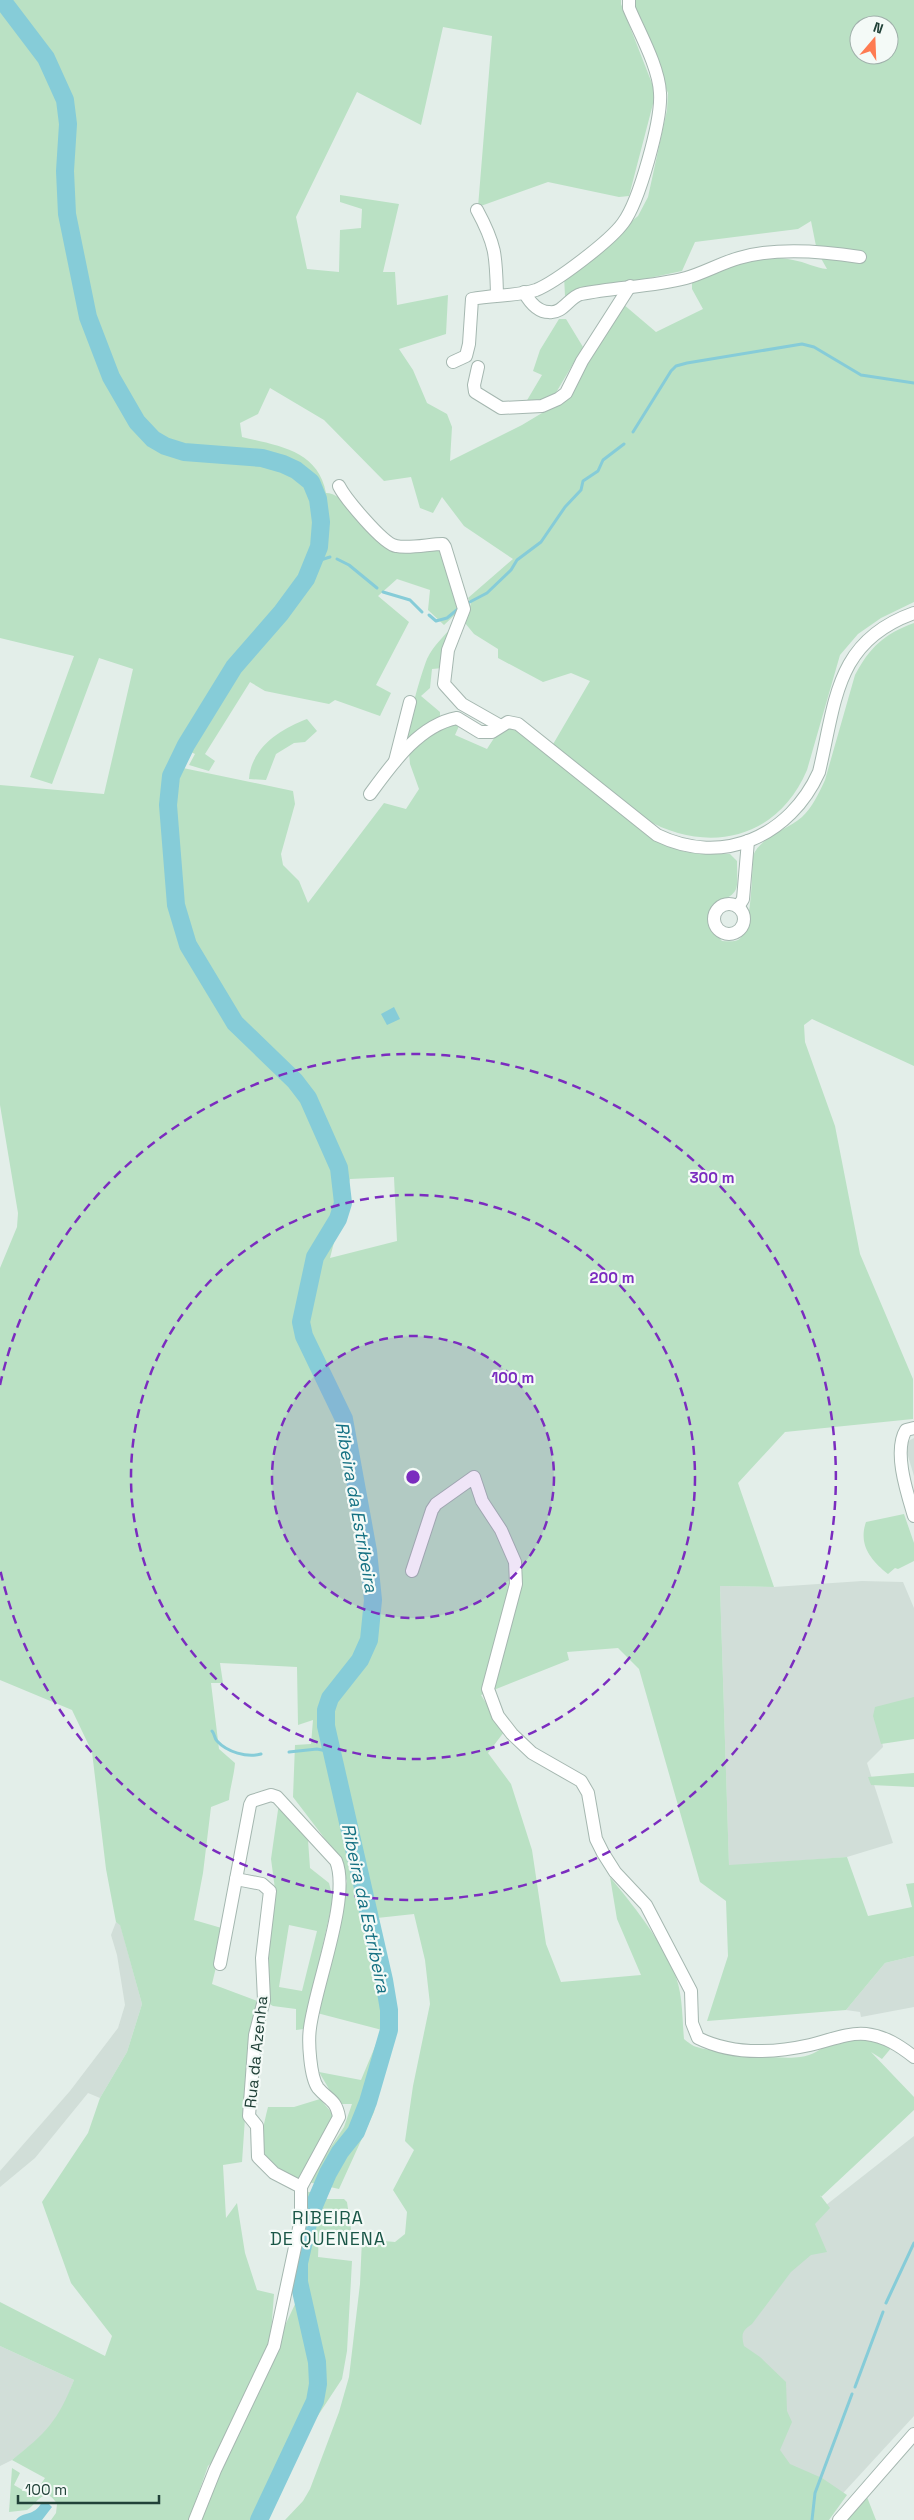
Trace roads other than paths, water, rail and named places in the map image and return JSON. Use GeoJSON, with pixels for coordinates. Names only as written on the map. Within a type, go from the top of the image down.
{"type":"FeatureCollection","features":[{"type":"Feature","properties":{"kind":"street"},"geometry":{"type":"LineString","coordinates":[[453,362],[466,356],[469,344],[472,299],[497,294],[534,291],[548,284],[597,247],[623,224],[634,204],[659,113],[660,92],[654,70],[629,8],[629,0]]}},
{"type":"Feature","properties":{"kind":"street"},"geometry":{"type":"LineString","coordinates":[[477,210],[496,253],[497,294]]}},
{"type":"Feature","properties":{"kind":"street"},"geometry":{"type":"LineString","coordinates":[[524,292],[540,310],[550,313],[560,310],[578,295],[686,278],[740,258],[772,252],[860,258]]}},
{"type":"Feature","properties":{"kind":"street"},"geometry":{"type":"LineString","coordinates":[[478,367],[474,385],[475,392],[501,408],[514,409],[542,406],[566,393],[582,361],[630,286]]}},
{"type":"Feature","properties":{"kind":"street"},"geometry":{"type":"LineString","coordinates":[[339,486],[344,497],[360,512],[380,537],[389,543],[396,546],[443,544],[445,546],[464,609],[448,650],[444,684],[462,704],[499,725]]}},
{"type":"Feature","properties":{"kind":"street"},"geometry":{"type":"LineString","coordinates":[[370,794],[395,760],[424,734],[443,721],[458,718],[480,732],[492,732],[499,725],[508,722],[518,724],[644,827],[673,842],[695,847],[718,848],[748,841],[768,832],[786,819],[813,785],[819,772],[840,683],[850,661],[868,638],[892,621],[914,613]]}},
{"type":"Feature","properties":{"kind":"street"},"geometry":{"type":"LineString","coordinates":[[395,760],[410,702]]}},
{"type":"Feature","properties":{"kind":"street"},"geometry":{"type":"LineString","coordinates":[[738,907],[743,899],[748,841]]}},
{"type":"Feature","properties":{"kind":"street"},"geometry":{"type":"LineString","coordinates":[[914,1428],[906,1430],[899,1446],[907,1491],[914,1516]]}},
{"type":"Feature","properties":{"kind":"street"},"geometry":{"type":"LineString","coordinates":[[412,1571],[426,1525],[436,1504],[474,1477],[482,1501],[501,1530],[515,1562],[516,1584],[488,1689],[498,1716],[512,1734],[532,1753],[581,1781],[588,1793],[596,1839],[603,1853],[615,1872],[646,1905],[691,1991],[692,2023],[698,2038],[716,2047],[758,2051],[809,2045],[848,2035],[866,2033],[885,2038],[914,2057]]}},
{"type":"Feature","properties":{"kind":"street"},"geometry":{"type":"LineString","coordinates":[[195,2520],[215,2470],[274,2346],[301,2219],[301,2187],[339,2118],[334,2102],[316,2085],[309,2040],[312,2013],[332,1937],[340,1890],[340,1869],[336,1861],[283,1802],[271,1795],[252,1801],[250,1805],[220,1964]]}},
{"type":"Feature","properties":{"kind":"street","name":"Rua da Azenha"},"geometry":{"type":"LineString","coordinates":[[236,1879],[262,1884],[270,1891],[262,1958],[264,2000],[262,2016],[255,2035],[249,2116],[257,2126],[258,2157],[274,2173],[301,2187]]}},
{"type":"Feature","properties":{"kind":"street"},"geometry":{"type":"LineString","coordinates":[[839,2520],[914,2434]]}},
{"type":"Feature","properties":{"kind":"water"},"geometry":{"type":"Polygon","coordinates":[[[394,1007],[400,1019],[387,1025],[381,1014],[394,1007]]]}},
{"type":"Feature","properties":{"kind":"water"},"geometry":{"type":"Polygon","coordinates":[[[42,2502],[47,2502],[52,2507],[42,2520],[16,2520],[36,2510],[42,2502]]]}},
{"type":"Feature","properties":{"kind":"waterway","name":"Ribeira da Estribeira"},"geometry":{"type":"LineString","coordinates":[[2,0],[46,58],[65,100],[68,124],[65,171],[67,214],[88,317],[111,377],[137,422],[153,439],[165,446],[184,452],[262,458],[296,470],[311,482],[318,499],[321,522],[319,547],[306,579],[281,613],[234,667],[186,745],[171,776],[168,805],[176,905],[188,945],[235,1023],[295,1081],[308,1098],[339,1168],[343,1203],[338,1219],[315,1257],[301,1322],[304,1336],[344,1419],[368,1551],[373,1600],[369,1640],[360,1660],[330,1698],[326,1710],[326,1726],[384,1980],[389,2010],[389,2030],[368,2102],[356,2132],[340,2152],[328,2173],[310,2215],[299,2263],[299,2282],[317,2362],[318,2384],[315,2401],[259,2520]]}},
{"type":"Feature","properties":{"kind":"waterway"},"geometry":{"type":"LineString","coordinates":[[633,432],[671,371],[676,366],[687,363],[802,344],[814,347],[861,375],[914,383]]}},
{"type":"Feature","properties":{"kind":"waterway"},"geometry":{"type":"LineString","coordinates":[[466,604],[487,593],[511,570],[517,560],[541,542],[565,507],[581,490],[583,481],[598,471],[603,460],[624,444]]}},
{"type":"Feature","properties":{"kind":"waterway"},"geometry":{"type":"LineString","coordinates":[[314,562],[330,557]]}},
{"type":"Feature","properties":{"kind":"waterway"},"geometry":{"type":"LineString","coordinates":[[337,559],[349,565],[377,588]]}},
{"type":"Feature","properties":{"kind":"waterway"},"geometry":{"type":"LineString","coordinates":[[383,592],[410,600],[422,612]]}},
{"type":"Feature","properties":{"kind":"waterway"},"geometry":{"type":"LineString","coordinates":[[429,615],[436,621],[447,618],[458,609]]}},
{"type":"Feature","properties":{"kind":"waterway"},"geometry":{"type":"LineString","coordinates":[[212,1731],[215,1739],[232,1751],[244,1755],[261,1754]]}},
{"type":"Feature","properties":{"kind":"waterway"},"geometry":{"type":"LineString","coordinates":[[289,1752],[317,1749],[332,1752]]}},
{"type":"Feature","properties":{"kind":"waterway"},"geometry":{"type":"LineString","coordinates":[[886,2303],[914,2243]]}},
{"type":"Feature","properties":{"kind":"waterway"},"geometry":{"type":"LineString","coordinates":[[855,2387],[883,2312]]}},
{"type":"Feature","properties":{"kind":"waterway"},"geometry":{"type":"LineString","coordinates":[[812,2520],[815,2493],[852,2394]]}},
{"type":"Feature","properties":{"kind":"district","name":"RIBEIRA DE QUENENA"},"geometry":{"type":"Point","coordinates":[328,2227]}}]}
